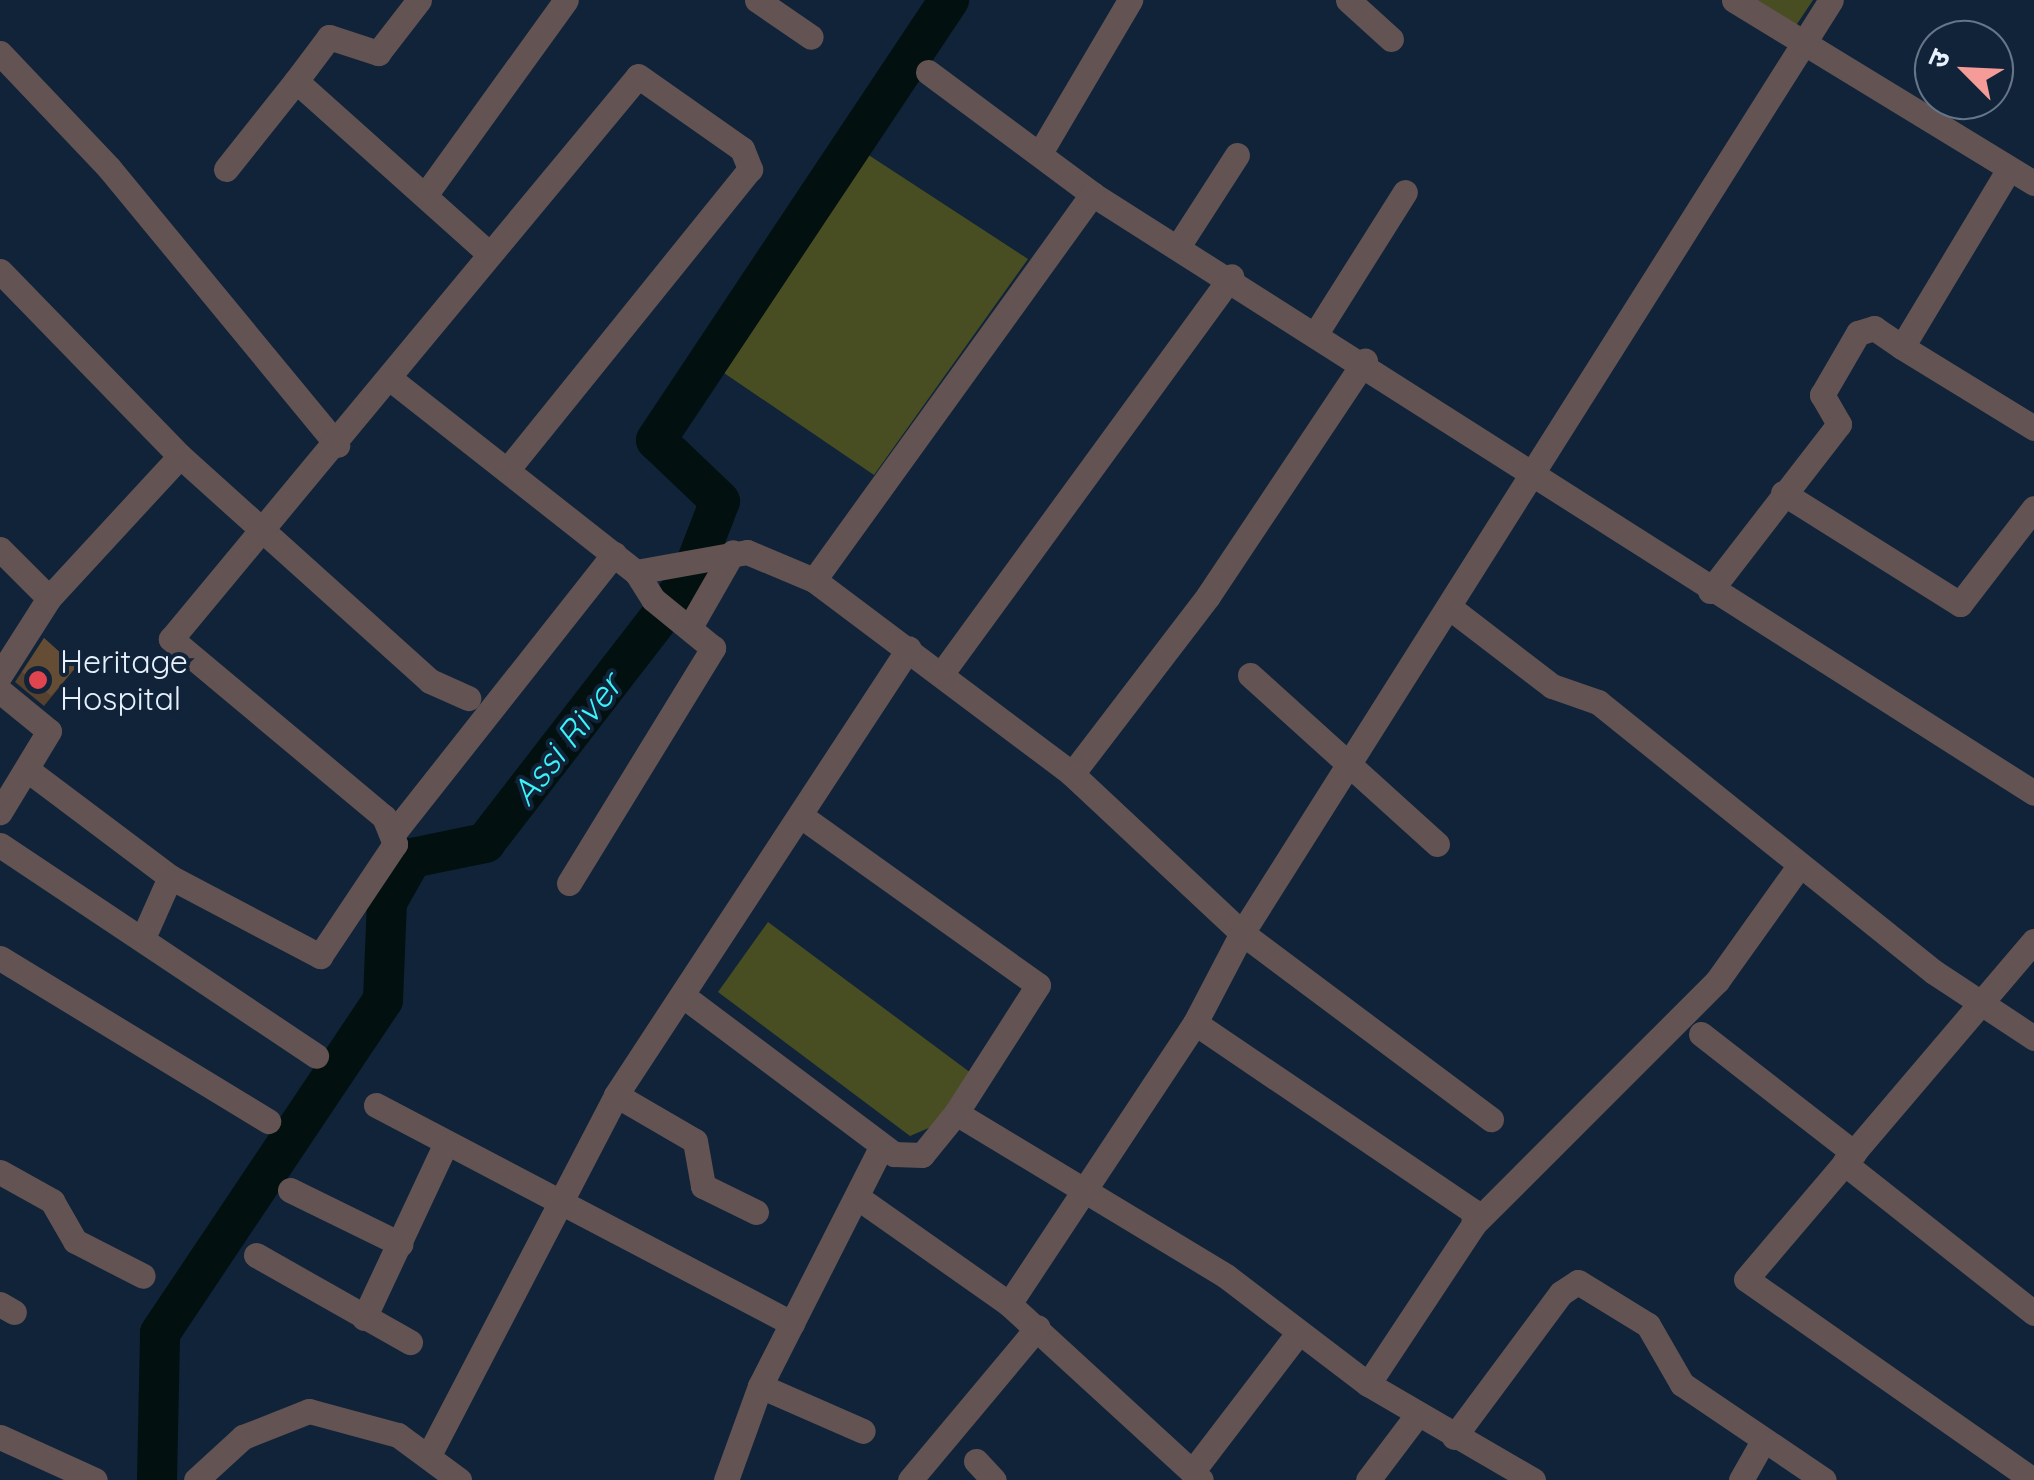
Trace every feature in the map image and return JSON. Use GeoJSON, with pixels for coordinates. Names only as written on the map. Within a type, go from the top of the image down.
{"type":"FeatureCollection","features":[{"type":"Feature","properties":{"kind":"street"},"geometry":{"type":"LineString","coordinates":[[226,169],[328,38],[378,53],[419,0]]}},
{"type":"Feature","properties":{"kind":"street"},"geometry":{"type":"LineString","coordinates":[[426,194],[566,0]]}},
{"type":"Feature","properties":{"kind":"street"},"geometry":{"type":"LineString","coordinates":[[757,0],[811,37]]}},
{"type":"Feature","properties":{"kind":"street"},"geometry":{"type":"LineString","coordinates":[[1040,154],[1130,0]]}},
{"type":"Feature","properties":{"kind":"street"},"geometry":{"type":"LineString","coordinates":[[1348,0],[1390,39]]}},
{"type":"Feature","properties":{"kind":"street"},"geometry":{"type":"LineString","coordinates":[[1734,0],[1807,39],[2034,183]]}},
{"type":"Feature","properties":{"kind":"street"},"geometry":{"type":"LineString","coordinates":[[1009,1304],[1195,1023],[1242,934],[1830,0]]}},
{"type":"Feature","properties":{"kind":"street"},"geometry":{"type":"LineString","coordinates":[[0,53],[109,168],[337,445]]}},
{"type":"Feature","properties":{"kind":"street"},"geometry":{"type":"LineString","coordinates":[[928,72],[1092,194],[1318,330],[1710,591],[2034,792]]}},
{"type":"Feature","properties":{"kind":"street"},"geometry":{"type":"LineString","coordinates":[[396,830],[170,638],[393,380],[486,251],[638,76],[751,158],[507,470]]}},
{"type":"Feature","properties":{"kind":"street"},"geometry":{"type":"LineString","coordinates":[[296,81],[486,251]]}},
{"type":"Feature","properties":{"kind":"street"},"geometry":{"type":"LineString","coordinates":[[1179,245],[1237,156]]}},
{"type":"Feature","properties":{"kind":"street"},"geometry":{"type":"LineString","coordinates":[[1902,347],[2009,168]]}},
{"type":"Feature","properties":{"kind":"street"},"geometry":{"type":"LineString","coordinates":[[1318,330],[1404,192]]}},
{"type":"Feature","properties":{"kind":"street"},"geometry":{"type":"LineString","coordinates":[[814,580],[1092,194]]}},
{"type":"Feature","properties":{"kind":"street"},"geometry":{"type":"LineString","coordinates":[[0,272],[180,456],[430,681],[468,698]]}},
{"type":"Feature","properties":{"kind":"street"},"geometry":{"type":"LineString","coordinates":[[942,673],[1231,276]]}},
{"type":"Feature","properties":{"kind":"street"},"geometry":{"type":"LineString","coordinates":[[1710,591],[1839,424],[1822,394],[1858,333],[1874,328],[2034,428]]}},
{"type":"Feature","properties":{"kind":"street"},"geometry":{"type":"LineString","coordinates":[[1072,774],[1220,580],[1364,361]]}},
{"type":"Feature","properties":{"kind":"street"},"geometry":{"type":"LineString","coordinates":[[393,380],[614,554],[649,571],[725,553],[814,580],[1072,774],[1242,934],[1491,1120]]}},
{"type":"Feature","properties":{"kind":"street"},"geometry":{"type":"LineString","coordinates":[[0,676],[49,598],[180,456]]}},
{"type":"Feature","properties":{"kind":"street"},"geometry":{"type":"LineString","coordinates":[[1783,492],[1960,604],[2034,508]]}},
{"type":"Feature","properties":{"kind":"street"},"geometry":{"type":"LineString","coordinates":[[0,549],[49,598]]}},
{"type":"Feature","properties":{"kind":"street"},"geometry":{"type":"LineString","coordinates":[[684,624],[725,553]]}},
{"type":"Feature","properties":{"kind":"street"},"geometry":{"type":"LineString","coordinates":[[29,771],[170,877],[320,956],[396,830],[614,554]]}},
{"type":"Feature","properties":{"kind":"street"},"geometry":{"type":"LineString","coordinates":[[569,884],[713,648],[653,599],[649,571]]}},
{"type":"Feature","properties":{"kind":"street"},"geometry":{"type":"LineString","coordinates":[[1449,607],[1552,686],[1598,702],[1799,866],[2034,1038]]}},
{"type":"Feature","properties":{"kind":"street"},"geometry":{"type":"LineString","coordinates":[[430,1453],[616,1095],[909,648]]}},
{"type":"Feature","properties":{"kind":"street"},"geometry":{"type":"LineString","coordinates":[[1250,674],[1437,844]]}},
{"type":"Feature","properties":{"kind":"street"},"geometry":{"type":"LineString","coordinates":[[0,691],[50,731],[29,771],[0,812]]}},
{"type":"Feature","properties":{"kind":"street"},"geometry":{"type":"LineString","coordinates":[[682,994],[882,1146],[922,1155],[956,1113],[1038,985],[801,816]]}},
{"type":"Feature","properties":{"kind":"street"},"geometry":{"type":"LineString","coordinates":[[0,845],[316,1056]]}},
{"type":"Feature","properties":{"kind":"street"},"geometry":{"type":"LineString","coordinates":[[1368,1384],[1474,1224],[1717,981],[1799,866]]}},
{"type":"Feature","properties":{"kind":"street"},"geometry":{"type":"LineString","coordinates":[[143,938],[170,877]]}},
{"type":"Feature","properties":{"kind":"street"},"geometry":{"type":"LineString","coordinates":[[2034,940],[1746,1279],[2034,1480]]}},
{"type":"Feature","properties":{"kind":"street"},"geometry":{"type":"LineString","coordinates":[[0,958],[268,1121]]}},
{"type":"Feature","properties":{"kind":"street"},"geometry":{"type":"LineString","coordinates":[[1195,1023],[1463,1198],[1474,1224]]}},
{"type":"Feature","properties":{"kind":"street"},"geometry":{"type":"LineString","coordinates":[[1701,1034],[2034,1313]]}},
{"type":"Feature","properties":{"kind":"street"},"geometry":{"type":"LineString","coordinates":[[616,1095],[695,1141],[703,1186],[756,1212]]}},
{"type":"Feature","properties":{"kind":"street"},"geometry":{"type":"LineString","coordinates":[[376,1105],[792,1323]]}},
{"type":"Feature","properties":{"kind":"street"},"geometry":{"type":"LineString","coordinates":[[956,1113],[1079,1194],[1226,1276],[1368,1384],[1454,1438],[1533,1480]]}},
{"type":"Feature","properties":{"kind":"street"},"geometry":{"type":"LineString","coordinates":[[364,1318],[446,1143]]}},
{"type":"Feature","properties":{"kind":"street"},"geometry":{"type":"LineString","coordinates":[[726,1480],[760,1386],[882,1146]]}},
{"type":"Feature","properties":{"kind":"street"},"geometry":{"type":"LineString","coordinates":[[0,1172],[52,1201],[76,1241],[142,1276]]}},
{"type":"Feature","properties":{"kind":"street"},"geometry":{"type":"LineString","coordinates":[[290,1190],[400,1244]]}},
{"type":"Feature","properties":{"kind":"street"},"geometry":{"type":"LineString","coordinates":[[856,1197],[1038,1327],[1196,1476],[1300,1332]]}},
{"type":"Feature","properties":{"kind":"street"},"geometry":{"type":"LineString","coordinates":[[256,1255],[410,1342]]}},
{"type":"Feature","properties":{"kind":"street"},"geometry":{"type":"LineString","coordinates":[[1454,1438],[1560,1293],[1578,1282],[1636,1314],[1682,1384],[1824,1480]]}},
{"type":"Feature","properties":{"kind":"street"},"geometry":{"type":"LineString","coordinates":[[910,1480],[1038,1327]]}},
{"type":"Feature","properties":{"kind":"street"},"geometry":{"type":"LineString","coordinates":[[760,1386],[863,1431]]}},
{"type":"Feature","properties":{"kind":"street"},"geometry":{"type":"LineString","coordinates":[[196,1480],[244,1437],[309,1411],[430,1453],[460,1480]]}},
{"type":"Feature","properties":{"kind":"street"},"geometry":{"type":"LineString","coordinates":[[1368,1480],[1418,1414]]}},
{"type":"Feature","properties":{"kind":"street"},"geometry":{"type":"LineString","coordinates":[[0,1437],[95,1480]]}},
{"type":"Feature","properties":{"kind":"street"},"geometry":{"type":"LineString","coordinates":[[1741,1480],[1763,1441]]}},
{"type":"Feature","properties":{"kind":"green space"},"geometry":{"type":"Polygon","coordinates":[[[1727,0],[1813,0],[1791,33],[1727,0]]]}},
{"type":"Feature","properties":{"kind":"green space"},"geometry":{"type":"Polygon","coordinates":[[[867,154],[1028,259],[874,475],[724,373],[867,154]]]}},
{"type":"Feature","properties":{"kind":"green space"},"geometry":{"type":"Polygon","coordinates":[[[768,922],[971,1073],[938,1124],[910,1136],[718,992],[768,922]]]}},
{"type":"Feature","properties":{"kind":"building"},"geometry":{"type":"Polygon","coordinates":[[[44,638],[76,667],[51,696],[22,672],[44,638]]]}},
{"type":"Feature","properties":{"kind":"waterway","name":"Assi River"},"geometry":{"type":"LineString","coordinates":[[157,1480],[160,1333],[383,1000],[387,902],[412,858],[485,843],[691,576],[720,501],[656,440],[949,0]]}},
{"type":"Feature","properties":{"kind":"place","name":"Heritage Hospital"},"geometry":{"type":"Point","coordinates":[38,680]}}]}
